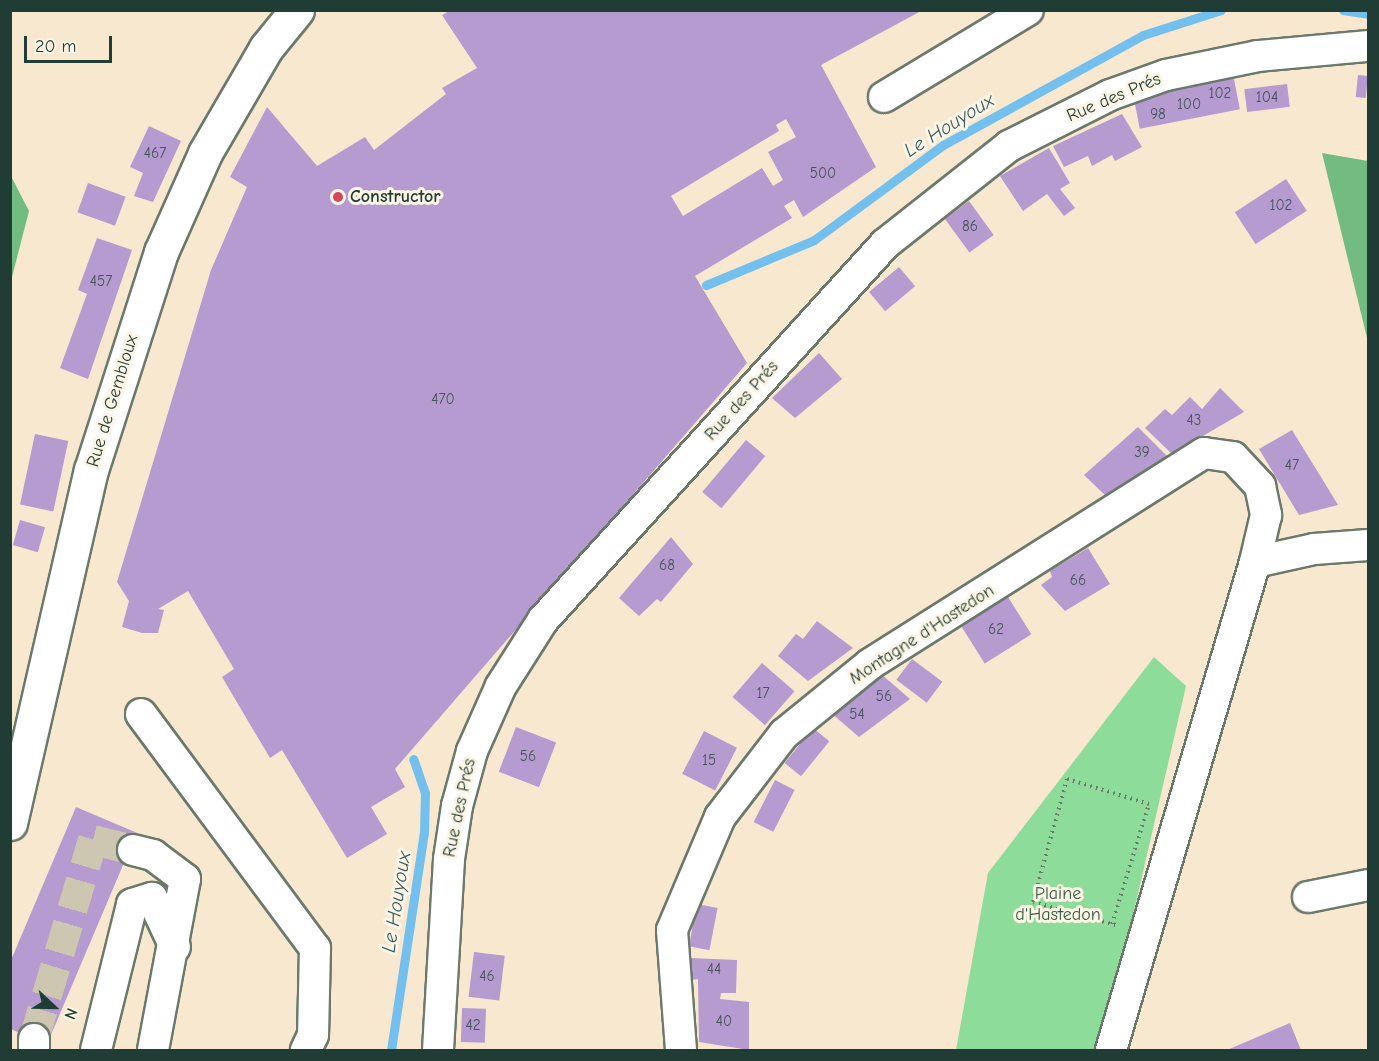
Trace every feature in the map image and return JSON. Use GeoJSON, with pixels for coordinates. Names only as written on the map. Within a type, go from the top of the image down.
{"type":"FeatureCollection","features":[{"type":"Feature","properties":{"kind":"main road","name":"Rue de Gembloux"},"geometry":{"type":"LineString","coordinates":[[10,823],[91,470],[161,252],[205,153],[266,48],[297,10]]}},
{"type":"Feature","properties":{"kind":"street"},"geometry":{"type":"LineString","coordinates":[[884,97],[1028,10]]}},
{"type":"Feature","properties":{"kind":"street","name":"Rue des Prés"},"geometry":{"type":"LineString","coordinates":[[438,1050],[449,859],[457,806],[472,751],[501,686],[543,620],[885,244],[1010,146],[1110,95],[1166,75],[1258,56],[1368,46]]}},
{"type":"Feature","properties":{"kind":"street","name":"Montagne d'Hastedon"},"geometry":{"type":"LineString","coordinates":[[681,1050],[672,930],[720,817],[784,734],[870,664],[1204,453],[1233,457],[1260,486],[1266,515],[1255,562],[1143,933],[1111,1050]]}},
{"type":"Feature","properties":{"kind":"street"},"geometry":{"type":"LineString","coordinates":[[1255,562],[1314,549],[1368,545]]}},
{"type":"Feature","properties":{"kind":"street"},"geometry":{"type":"LineString","coordinates":[[141,714],[315,948],[314,1035],[306,1050]]}},
{"type":"Feature","properties":{"kind":"street"},"geometry":{"type":"LineString","coordinates":[[133,850],[153,855],[185,879],[176,947],[153,1050]]}},
{"type":"Feature","properties":{"kind":"street"},"geometry":{"type":"LineString","coordinates":[[1308,897],[1368,885]]}},
{"type":"Feature","properties":{"kind":"street"},"geometry":{"type":"LineString","coordinates":[[96,1050],[132,904],[152,898],[176,947]]}},
{"type":"Feature","properties":{"kind":"path"},"geometry":{"type":"LineString","coordinates":[[1112,924],[1149,804],[1067,779],[1033,902],[1143,933]]}},
{"type":"Feature","properties":{"kind":"green space"},"geometry":{"type":"Polygon","coordinates":[[[1322,153],[1368,161],[1368,342],[1322,153]]]}},
{"type":"Feature","properties":{"kind":"green space"},"geometry":{"type":"Polygon","coordinates":[[[11,176],[29,211],[11,281],[11,176]]]}},
{"type":"Feature","properties":{"kind":"green space","name":"Plaine d'Hastedon"},"geometry":{"type":"Polygon","coordinates":[[[1154,657],[1186,686],[1131,924],[1094,1050],[956,1050],[988,873],[1154,657]]]}},
{"type":"Feature","properties":{"kind":"building"},"geometry":{"type":"Polygon","coordinates":[[[451,10],[923,10],[821,65],[876,167],[803,217],[794,200],[784,206],[792,218],[695,276],[747,363],[395,769],[405,787],[371,807],[387,834],[347,858],[282,750],[270,758],[222,677],[234,669],[188,591],[158,609],[164,610],[158,633],[142,633],[122,627],[129,601],[117,582],[211,270],[247,187],[230,177],[267,107],[317,166],[365,137],[374,150],[446,94],[442,88],[477,68],[442,15],[451,10]],[[786,119],[776,125],[779,131],[671,196],[683,216],[762,168],[773,186],[783,180],[768,152],[796,137],[786,119]]]}},
{"type":"Feature","properties":{"kind":"building"},"geometry":{"type":"Polygon","coordinates":[[[1233,74],[1240,109],[1140,129],[1133,93],[1233,74]]]}},
{"type":"Feature","properties":{"kind":"building"},"geometry":{"type":"Polygon","coordinates":[[[1358,75],[1368,76],[1366,98],[1356,97],[1358,75]]]}},
{"type":"Feature","properties":{"kind":"building"},"geometry":{"type":"Polygon","coordinates":[[[1287,84],[1290,107],[1247,112],[1244,89],[1287,84]]]}},
{"type":"Feature","properties":{"kind":"building"},"geometry":{"type":"Polygon","coordinates":[[[1122,114],[1142,147],[1115,161],[1112,155],[1092,166],[1088,156],[1064,167],[1053,146],[1122,114]]]}},
{"type":"Feature","properties":{"kind":"building"},"geometry":{"type":"Polygon","coordinates":[[[149,126],[181,141],[153,202],[134,196],[143,173],[130,167],[149,126]]]}},
{"type":"Feature","properties":{"kind":"building"},"geometry":{"type":"Polygon","coordinates":[[[1049,148],[1070,183],[1060,189],[1075,208],[1064,216],[1047,194],[1023,211],[1000,176],[1049,148]]]}},
{"type":"Feature","properties":{"kind":"building"},"geometry":{"type":"Polygon","coordinates":[[[1286,179],[1307,211],[1256,244],[1235,212],[1286,179]]]}},
{"type":"Feature","properties":{"kind":"building"},"geometry":{"type":"Polygon","coordinates":[[[88,183],[126,197],[115,226],[77,212],[88,183]]]}},
{"type":"Feature","properties":{"kind":"building"},"geometry":{"type":"Polygon","coordinates":[[[969,201],[994,235],[969,253],[945,219],[969,201]]]}},
{"type":"Feature","properties":{"kind":"building"},"geometry":{"type":"Polygon","coordinates":[[[97,238],[132,250],[88,379],[60,368],[87,294],[78,290],[97,238]]]}},
{"type":"Feature","properties":{"kind":"building"},"geometry":{"type":"Polygon","coordinates":[[[899,267],[915,286],[885,311],[869,292],[899,267]]]}},
{"type":"Feature","properties":{"kind":"building"},"geometry":{"type":"Polygon","coordinates":[[[819,353],[842,379],[795,418],[772,398],[819,353]]]}},
{"type":"Feature","properties":{"kind":"building"},"geometry":{"type":"Polygon","coordinates":[[[1220,388],[1244,412],[1172,454],[1145,428],[1165,409],[1172,415],[1190,397],[1202,409],[1220,388]]]}},
{"type":"Feature","properties":{"kind":"building"},"geometry":{"type":"Polygon","coordinates":[[[1138,427],[1168,457],[1109,499],[1084,475],[1138,427]]]}},
{"type":"Feature","properties":{"kind":"building"},"geometry":{"type":"Polygon","coordinates":[[[1292,430],[1338,505],[1299,515],[1259,449],[1292,430]]]}},
{"type":"Feature","properties":{"kind":"building"},"geometry":{"type":"Polygon","coordinates":[[[35,434],[68,441],[53,511],[20,504],[35,434]]]}},
{"type":"Feature","properties":{"kind":"building"},"geometry":{"type":"Polygon","coordinates":[[[746,440],[765,456],[721,508],[702,492],[746,440]]]}},
{"type":"Feature","properties":{"kind":"building"},"geometry":{"type":"Polygon","coordinates":[[[20,520],[45,527],[38,552],[13,545],[20,520]]]}},
{"type":"Feature","properties":{"kind":"building"},"geometry":{"type":"Polygon","coordinates":[[[671,537],[693,564],[661,602],[657,599],[639,616],[619,598],[671,537]]]}},
{"type":"Feature","properties":{"kind":"building"},"geometry":{"type":"Polygon","coordinates":[[[1088,548],[1110,584],[1065,611],[1041,585],[1052,577],[1050,571],[1088,548]]]}},
{"type":"Feature","properties":{"kind":"building"},"geometry":{"type":"Polygon","coordinates":[[[1008,597],[1031,634],[985,663],[961,626],[1008,597]]]}},
{"type":"Feature","properties":{"kind":"building"},"geometry":{"type":"Polygon","coordinates":[[[817,621],[853,648],[808,681],[778,656],[796,634],[803,639],[817,621]]]}},
{"type":"Feature","properties":{"kind":"building"},"geometry":{"type":"Polygon","coordinates":[[[912,659],[942,682],[927,703],[896,680],[912,659]]]}},
{"type":"Feature","properties":{"kind":"building"},"geometry":{"type":"Polygon","coordinates":[[[762,663],[794,691],[765,725],[732,697],[762,663]]]}},
{"type":"Feature","properties":{"kind":"building"},"geometry":{"type":"Polygon","coordinates":[[[881,674],[910,699],[859,737],[830,712],[881,674]]]}},
{"type":"Feature","properties":{"kind":"building"},"geometry":{"type":"Polygon","coordinates":[[[516,727],[556,742],[539,787],[499,772],[516,727]]]}},
{"type":"Feature","properties":{"kind":"building"},"geometry":{"type":"Polygon","coordinates":[[[813,728],[829,741],[801,776],[785,763],[813,728]]]}},
{"type":"Feature","properties":{"kind":"building"},"geometry":{"type":"Polygon","coordinates":[[[704,731],[737,748],[715,791],[682,774],[704,731]]]}},
{"type":"Feature","properties":{"kind":"building"},"geometry":{"type":"Polygon","coordinates":[[[775,780],[795,790],[773,832],[754,822],[775,780]]]}},
{"type":"Feature","properties":{"kind":"building"},"geometry":{"type":"Polygon","coordinates":[[[76,807],[137,833],[47,1045],[10,1029],[10,962],[76,807]]]}},
{"type":"Feature","properties":{"kind":"building"},"geometry":{"type":"Polygon","coordinates":[[[697,904],[718,908],[709,950],[689,946],[697,904]]]}},
{"type":"Feature","properties":{"kind":"building"},"geometry":{"type":"Polygon","coordinates":[[[474,952],[505,956],[499,1000],[469,997],[474,952]]]}},
{"type":"Feature","properties":{"kind":"building"},"geometry":{"type":"Polygon","coordinates":[[[690,958],[737,960],[736,993],[721,993],[720,999],[749,1002],[749,1050],[699,1042],[698,979],[691,980],[690,958]]]}},
{"type":"Feature","properties":{"kind":"building"},"geometry":{"type":"Polygon","coordinates":[[[462,1008],[486,1009],[485,1043],[461,1042],[462,1008]]]}},
{"type":"Feature","properties":{"kind":"building"},"geometry":{"type":"Polygon","coordinates":[[[1290,1023],[1301,1050],[1227,1050],[1290,1023]]]}},
{"type":"Feature","properties":{"kind":"waterway","name":"Le Houyoux"},"geometry":{"type":"LineString","coordinates":[[706,285],[814,240],[943,145],[1143,35],[1221,10]]}},
{"type":"Feature","properties":{"kind":"waterway","name":"Le Houyoux"},"geometry":{"type":"LineString","coordinates":[[1343,10],[1368,14]]}},
{"type":"Feature","properties":{"kind":"waterway","name":"Le Houyoux"},"geometry":{"type":"LineString","coordinates":[[391,1050],[424,833],[425,793],[413,759]]}},
{"type":"Feature","properties":{"kind":"tunnel"},"geometry":{"type":"LineString","coordinates":[[34,1039],[93,840],[133,850]]}},
{"type":"Feature","properties":{"kind":"place","name":"Constructor"},"geometry":{"type":"Point","coordinates":[338,197]}}]}
